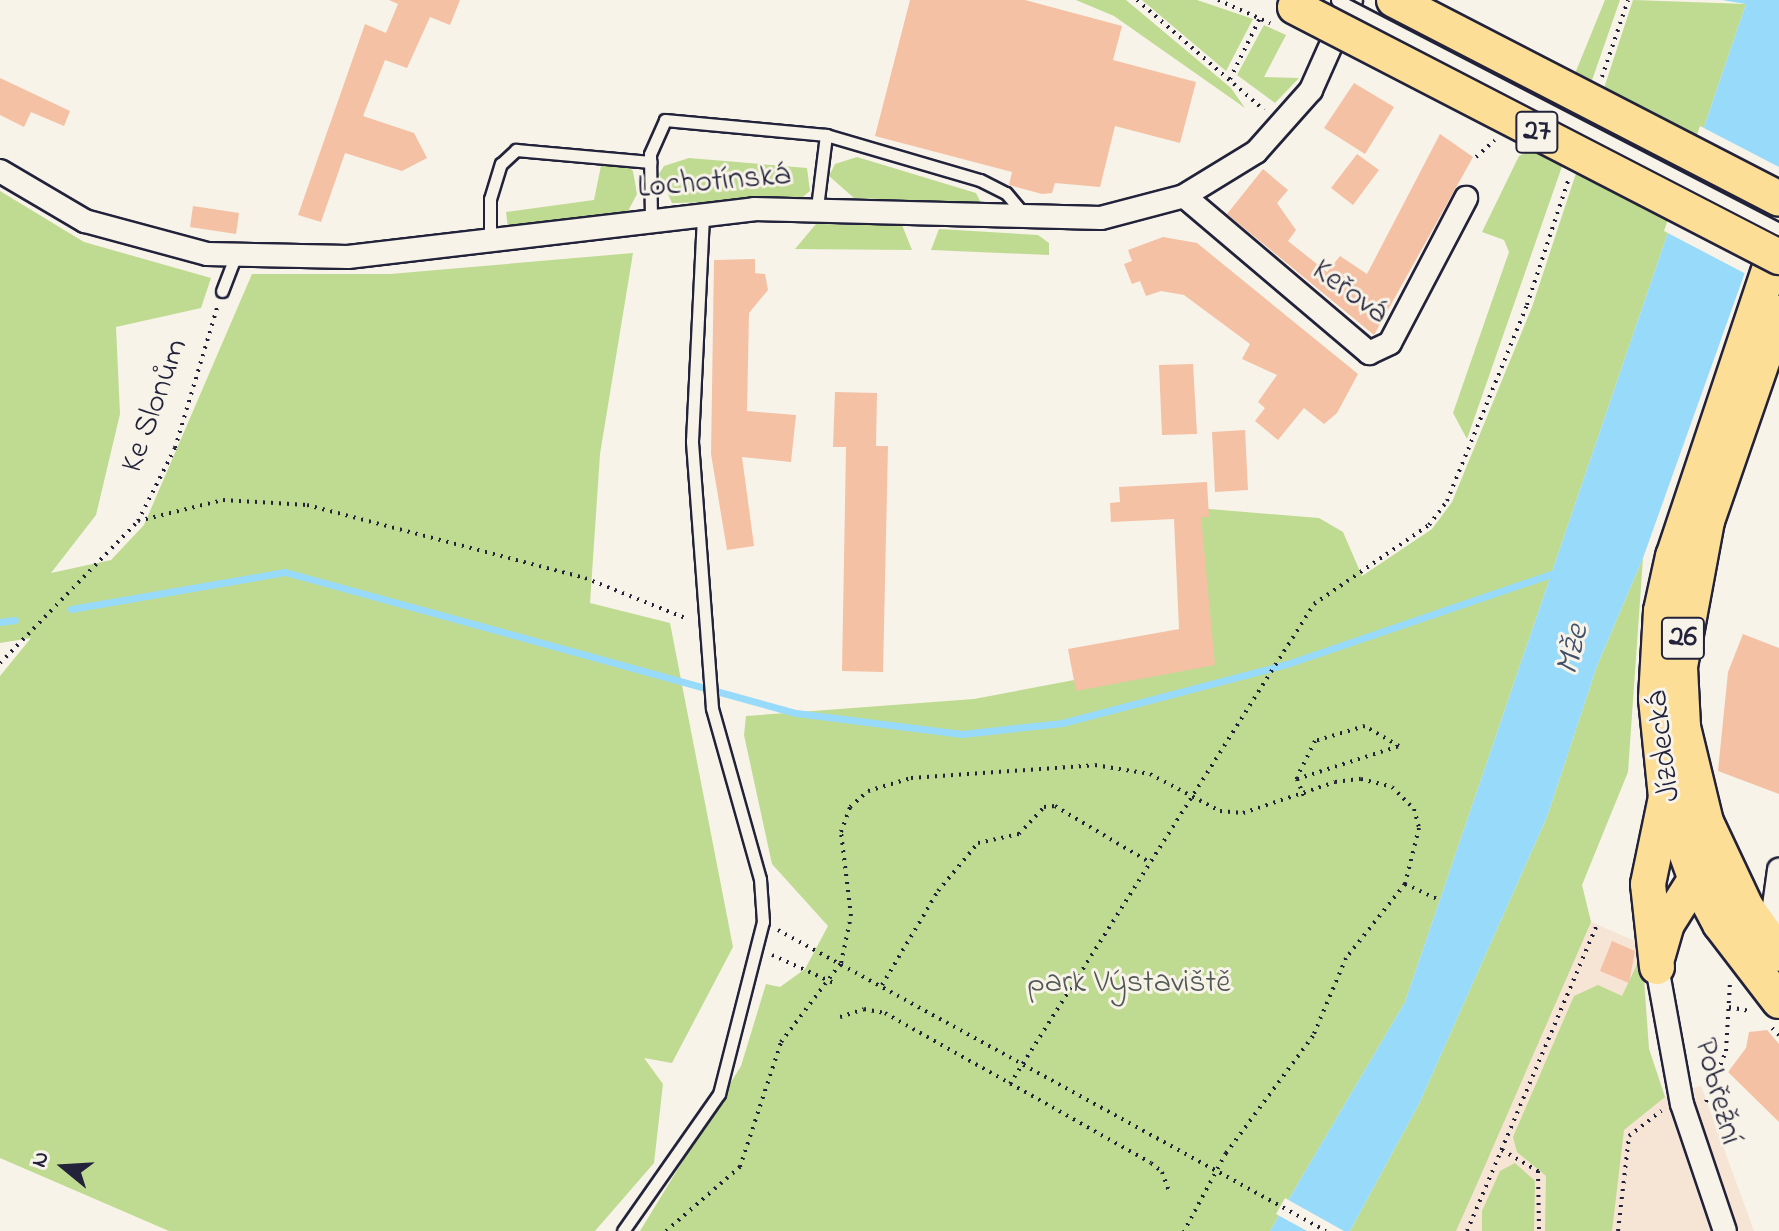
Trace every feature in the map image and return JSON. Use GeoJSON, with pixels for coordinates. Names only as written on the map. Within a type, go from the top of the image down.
{"type":"FeatureCollection","features":[{"type":"Feature","properties":{"kind":"main road","name":"27"},"geometry":{"type":"LineString","coordinates":[[1394,0],[1779,199]]}},
{"type":"Feature","properties":{"kind":"main road","name":"27"},"geometry":{"type":"LineString","coordinates":[[1278,12],[1779,257]]}},
{"type":"Feature","properties":{"kind":"main road","name":"Jízdecká"},"geometry":{"type":"LineString","coordinates":[[1766,954],[1720,924],[1695,877],[1666,797],[1656,699],[1661,611],[1692,490],[1779,240]]}},
{"type":"Feature","properties":{"kind":"main road","name":"Jízdecká"},"geometry":{"type":"LineString","coordinates":[[1779,313],[1707,521],[1683,631],[1683,727],[1716,849],[1766,954],[1779,1001]]}},
{"type":"Feature","properties":{"kind":"main road"},"geometry":{"type":"LineString","coordinates":[[1657,967],[1648,884],[1666,797]]}},
{"type":"Feature","properties":{"kind":"main road"},"geometry":{"type":"LineString","coordinates":[[1657,967],[1667,924],[1716,849]]}},
{"type":"Feature","properties":{"kind":"main road"},"geometry":{"type":"LineString","coordinates":[[1657,967],[1681,929],[1720,924]]}},
{"type":"Feature","properties":{"kind":"street","name":"Lochotínská"},"geometry":{"type":"LineString","coordinates":[[0,171],[85,221],[207,254],[348,257],[490,243],[703,212],[817,207],[1027,219],[1101,218],[1184,196],[1256,152],[1287,122],[1326,65],[1351,0]]}},
{"type":"Feature","properties":{"kind":"street","name":"Keřová"},"geometry":{"type":"LineString","coordinates":[[1184,196],[1369,353],[1390,343],[1466,198]]}},
{"type":"Feature","properties":{"kind":"street"},"geometry":{"type":"LineString","coordinates":[[1766,954],[1779,870]]}},
{"type":"Feature","properties":{"kind":"street","name":"Pobřežní"},"geometry":{"type":"LineString","coordinates":[[1657,967],[1685,1114],[1725,1231]]}},
{"type":"Feature","properties":{"kind":"lane"},"geometry":{"type":"LineString","coordinates":[[1337,0],[1779,229]]}},
{"type":"Feature","properties":{"kind":"lane"},"geometry":{"type":"LineString","coordinates":[[651,218],[653,137],[665,120],[826,135],[980,180],[1006,193],[1027,219]]}},
{"type":"Feature","properties":{"kind":"lane"},"geometry":{"type":"LineString","coordinates":[[817,207],[826,135]]}},
{"type":"Feature","properties":{"kind":"lane"},"geometry":{"type":"LineString","coordinates":[[490,243],[490,199],[501,164],[516,150],[650,162]]}},
{"type":"Feature","properties":{"kind":"lane"},"geometry":{"type":"LineString","coordinates":[[623,1231],[719,1094],[759,949],[763,922],[760,879],[712,708],[692,441],[703,212]]}},
{"type":"Feature","properties":{"kind":"lane"},"geometry":{"type":"LineString","coordinates":[[222,291],[236,255]]}},
{"type":"Feature","properties":{"kind":"path"},"geometry":{"type":"LineString","coordinates":[[1137,0],[1265,109],[1255,119]]}},
{"type":"Feature","properties":{"kind":"path"},"geometry":{"type":"LineString","coordinates":[[1218,0],[1278,12],[1230,79]]}},
{"type":"Feature","properties":{"kind":"path"},"geometry":{"type":"LineString","coordinates":[[1601,79],[1628,0]]}},
{"type":"Feature","properties":{"kind":"path"},"geometry":{"type":"LineString","coordinates":[[1010,1084],[1314,604],[1420,532],[1447,501],[1527,305],[1572,170]]}},
{"type":"Feature","properties":{"kind":"path","name":"Ke Slonům"},"geometry":{"type":"LineString","coordinates":[[0,663],[138,521],[175,448],[222,291]]}},
{"type":"Feature","properties":{"kind":"path"},"geometry":{"type":"LineString","coordinates":[[138,521],[223,500],[307,505],[585,578],[675,611],[706,630]]}},
{"type":"Feature","properties":{"kind":"path"},"geometry":{"type":"LineString","coordinates":[[1297,779],[1399,746],[1365,726],[1315,741],[1297,779],[1304,796]]}},
{"type":"Feature","properties":{"kind":"path"},"geometry":{"type":"LineString","coordinates":[[666,1231],[740,1167],[781,1042],[834,983],[851,916],[841,832],[850,807],[878,787],[943,775],[1095,765],[1150,774],[1191,798],[1243,813],[1361,779],[1403,794],[1419,828],[1405,884],[1346,958],[1313,1036],[1215,1171],[1184,1231]]}},
{"type":"Feature","properties":{"kind":"path"},"geometry":{"type":"LineString","coordinates":[[882,985],[938,891],[978,843],[1019,834],[1044,807],[1055,806],[1150,862]]}},
{"type":"Feature","properties":{"kind":"path"},"geometry":{"type":"LineString","coordinates":[[1405,884],[1439,900]]}},
{"type":"Feature","properties":{"kind":"path"},"geometry":{"type":"LineString","coordinates":[[763,922],[1326,1231]]}},
{"type":"Feature","properties":{"kind":"path"},"geometry":{"type":"LineString","coordinates":[[1467,1231],[1597,925]]}},
{"type":"Feature","properties":{"kind":"path"},"geometry":{"type":"LineString","coordinates":[[759,949],[834,983]]}},
{"type":"Feature","properties":{"kind":"path"},"geometry":{"type":"LineString","coordinates":[[1618,1231],[1629,1136],[1654,1114],[1685,1114],[1707,1120],[1703,1109],[1726,1051],[1726,985],[1766,954]]}},
{"type":"Feature","properties":{"kind":"path"},"geometry":{"type":"LineString","coordinates":[[840,1017],[864,1009],[885,1013],[1151,1163],[1162,1172],[1170,1194]]}},
{"type":"Feature","properties":{"kind":"path"},"geometry":{"type":"LineString","coordinates":[[1502,1150],[1538,1171],[1539,1231]]}},
{"type":"Feature","properties":{"kind":"shaded area"},"geometry":{"type":"Polygon","coordinates":[[[1582,885],[1591,922],[1642,944],[1649,1049],[1665,1096],[1701,1086],[1754,1231],[1398,1231],[1582,885]]]}},
{"type":"Feature","properties":{"kind":"green space"},"geometry":{"type":"Polygon","coordinates":[[[1076,0],[1126,0],[1231,88],[1245,108],[1114,16],[1076,0]]]}},
{"type":"Feature","properties":{"kind":"green space"},"geometry":{"type":"Polygon","coordinates":[[[1142,0],[1197,0],[1253,19],[1226,71],[1142,0]]]}},
{"type":"Feature","properties":{"kind":"green space"},"geometry":{"type":"Polygon","coordinates":[[[1605,0],[1620,0],[1467,439],[1453,413],[1509,252],[1504,240],[1482,232],[1519,156],[1538,147],[1565,98],[1605,0]]]}},
{"type":"Feature","properties":{"kind":"green space","name":"park Výstaviště"},"geometry":{"type":"Polygon","coordinates":[[[1633,0],[1746,4],[1405,1002],[1270,1231],[640,1231],[741,1066],[766,984],[780,987],[805,969],[828,926],[772,864],[744,735],[746,716],[974,699],[1206,655],[1197,508],[1319,518],[1343,532],[1362,576],[1432,529],[1452,502],[1532,307],[1633,0]]]}},
{"type":"Feature","properties":{"kind":"green space"},"geometry":{"type":"Polygon","coordinates":[[[1264,25],[1286,35],[1264,77],[1299,78],[1275,103],[1237,75],[1264,25]]]}},
{"type":"Feature","properties":{"kind":"green space"},"geometry":{"type":"Polygon","coordinates":[[[857,157],[976,193],[981,203],[854,198],[829,176],[835,164],[857,157]]]}},
{"type":"Feature","properties":{"kind":"green space"},"geometry":{"type":"Polygon","coordinates":[[[689,158],[807,168],[810,191],[799,200],[672,203],[659,174],[664,166],[689,158]]]}},
{"type":"Feature","properties":{"kind":"green space"},"geometry":{"type":"Polygon","coordinates":[[[602,161],[623,163],[633,171],[637,194],[627,213],[508,228],[506,212],[594,200],[602,161]]]}},
{"type":"Feature","properties":{"kind":"green space"},"geometry":{"type":"Polygon","coordinates":[[[0,191],[84,242],[211,278],[201,308],[116,327],[120,414],[96,515],[51,573],[111,560],[144,525],[252,274],[390,274],[633,253],[600,454],[590,603],[670,623],[733,947],[672,1063],[644,1058],[663,1084],[654,1163],[595,1231],[169,1231],[0,1158],[0,676],[31,638],[0,643],[0,191]]]}},
{"type":"Feature","properties":{"kind":"green space"},"geometry":{"type":"Polygon","coordinates":[[[816,224],[902,225],[912,250],[795,249],[816,224]]]}},
{"type":"Feature","properties":{"kind":"green space"},"geometry":{"type":"Polygon","coordinates":[[[939,229],[1038,235],[1049,243],[1049,255],[931,250],[939,229]]]}},
{"type":"Feature","properties":{"kind":"green space"},"geometry":{"type":"Polygon","coordinates":[[[1643,558],[1628,772],[1582,885],[1591,922],[1456,1231],[1350,1231],[1419,1104],[1547,817],[1597,666],[1643,558]]]}},
{"type":"Feature","properties":{"kind":"green space"},"geometry":{"type":"Polygon","coordinates":[[[1642,954],[1649,1049],[1665,1097],[1624,1130],[1612,1231],[1545,1231],[1546,1176],[1517,1152],[1513,1137],[1574,996],[1598,985],[1622,996],[1642,954]]]}},
{"type":"Feature","properties":{"kind":"green space"},"geometry":{"type":"Polygon","coordinates":[[[1515,1163],[1535,1181],[1534,1231],[1482,1231],[1482,1211],[1500,1171],[1515,1163]]]}},
{"type":"Feature","properties":{"kind":"water","name":"Mže"},"geometry":{"type":"Polygon","coordinates":[[[1722,0],[1779,0],[1779,177],[1643,558],[1597,666],[1547,817],[1419,1104],[1350,1231],[1270,1231],[1405,1002],[1746,4],[1722,0]]]}},
{"type":"Feature","properties":{"kind":"pier"},"geometry":{"type":"Polygon","coordinates":[[[1700,126],[1779,167],[1779,189],[1748,275],[1664,231],[1700,126]]]}},
{"type":"Feature","properties":{"kind":"pier"},"geometry":{"type":"Polygon","coordinates":[[[1285,1198],[1344,1231],[1307,1231],[1276,1214],[1285,1198]]]}},
{"type":"Feature","properties":{"kind":"building"},"geometry":{"type":"Polygon","coordinates":[[[389,0],[460,0],[450,25],[430,17],[407,68],[385,60],[363,116],[414,133],[427,158],[402,171],[345,153],[321,222],[298,215],[365,24],[386,33],[398,4],[389,0]]]}},
{"type":"Feature","properties":{"kind":"building"},"geometry":{"type":"Polygon","coordinates":[[[910,0],[1025,0],[1122,26],[1113,60],[1196,82],[1180,143],[1115,126],[1100,187],[1055,183],[1052,193],[1042,194],[1009,185],[1012,172],[875,136],[910,0]]]}},
{"type":"Feature","properties":{"kind":"building"},"geometry":{"type":"Polygon","coordinates":[[[0,78],[70,111],[64,126],[31,112],[24,127],[0,115],[0,78]]]}},
{"type":"Feature","properties":{"kind":"building"},"geometry":{"type":"Polygon","coordinates":[[[1354,83],[1394,107],[1365,154],[1324,128],[1354,83]]]}},
{"type":"Feature","properties":{"kind":"building"},"geometry":{"type":"Polygon","coordinates":[[[1440,134],[1473,157],[1374,335],[1227,214],[1263,169],[1288,190],[1277,203],[1296,230],[1288,241],[1327,272],[1340,256],[1367,274],[1440,134]]]}},
{"type":"Feature","properties":{"kind":"building"},"geometry":{"type":"Polygon","coordinates":[[[1357,154],[1379,170],[1353,205],[1331,188],[1357,154]]]}},
{"type":"Feature","properties":{"kind":"building"},"geometry":{"type":"Polygon","coordinates":[[[193,206],[239,213],[236,234],[190,227],[193,206]]]}},
{"type":"Feature","properties":{"kind":"building"},"geometry":{"type":"Polygon","coordinates":[[[1163,237],[1197,243],[1358,374],[1337,413],[1324,424],[1304,408],[1278,440],[1255,421],[1265,408],[1258,402],[1277,375],[1242,359],[1250,344],[1184,295],[1161,291],[1146,296],[1140,281],[1132,284],[1124,264],[1132,261],[1128,250],[1163,237]]]}},
{"type":"Feature","properties":{"kind":"building"},"geometry":{"type":"Polygon","coordinates":[[[755,259],[755,273],[765,274],[768,290],[749,313],[747,411],[796,415],[791,462],[742,457],[754,546],[727,550],[711,454],[714,260],[755,259]]]}},
{"type":"Feature","properties":{"kind":"building"},"geometry":{"type":"Polygon","coordinates":[[[1193,364],[1197,434],[1162,435],[1159,365],[1193,364]]]}},
{"type":"Feature","properties":{"kind":"building"},"geometry":{"type":"Polygon","coordinates":[[[835,392],[877,393],[876,446],[888,446],[883,672],[842,671],[846,447],[833,447],[835,392]]]}},
{"type":"Feature","properties":{"kind":"building"},"geometry":{"type":"Polygon","coordinates":[[[1245,430],[1248,490],[1215,492],[1212,432],[1245,430]]]}},
{"type":"Feature","properties":{"kind":"building"},"geometry":{"type":"Polygon","coordinates":[[[1207,482],[1209,517],[1201,517],[1215,665],[1076,691],[1068,649],[1179,629],[1174,519],[1111,522],[1110,503],[1120,502],[1119,487],[1207,482]]]}},
{"type":"Feature","properties":{"kind":"building"},"geometry":{"type":"Polygon","coordinates":[[[1743,634],[1779,648],[1779,794],[1718,771],[1728,672],[1743,634]]]}},
{"type":"Feature","properties":{"kind":"building"},"geometry":{"type":"Polygon","coordinates":[[[1612,941],[1635,951],[1629,983],[1600,971],[1612,941]]]}},
{"type":"Feature","properties":{"kind":"building"},"geometry":{"type":"Polygon","coordinates":[[[1767,1030],[1779,1044],[1779,1122],[1728,1072],[1746,1048],[1749,1032],[1767,1030]]]}},
{"type":"Feature","properties":{"kind":"waterway"},"geometry":{"type":"LineString","coordinates":[[71,609],[285,572],[796,713],[962,734],[1062,723],[1287,664],[1558,572]]}},
{"type":"Feature","properties":{"kind":"waterway"},"geometry":{"type":"LineString","coordinates":[[0,622],[15,620]]}},
{"type":"Feature","properties":{"kind":"tram line"},"geometry":{"type":"LineString","coordinates":[[1321,0],[1779,236]]}},
{"type":"Feature","properties":{"kind":"tram line"},"geometry":{"type":"LineString","coordinates":[[1352,0],[1701,182]]}}]}
